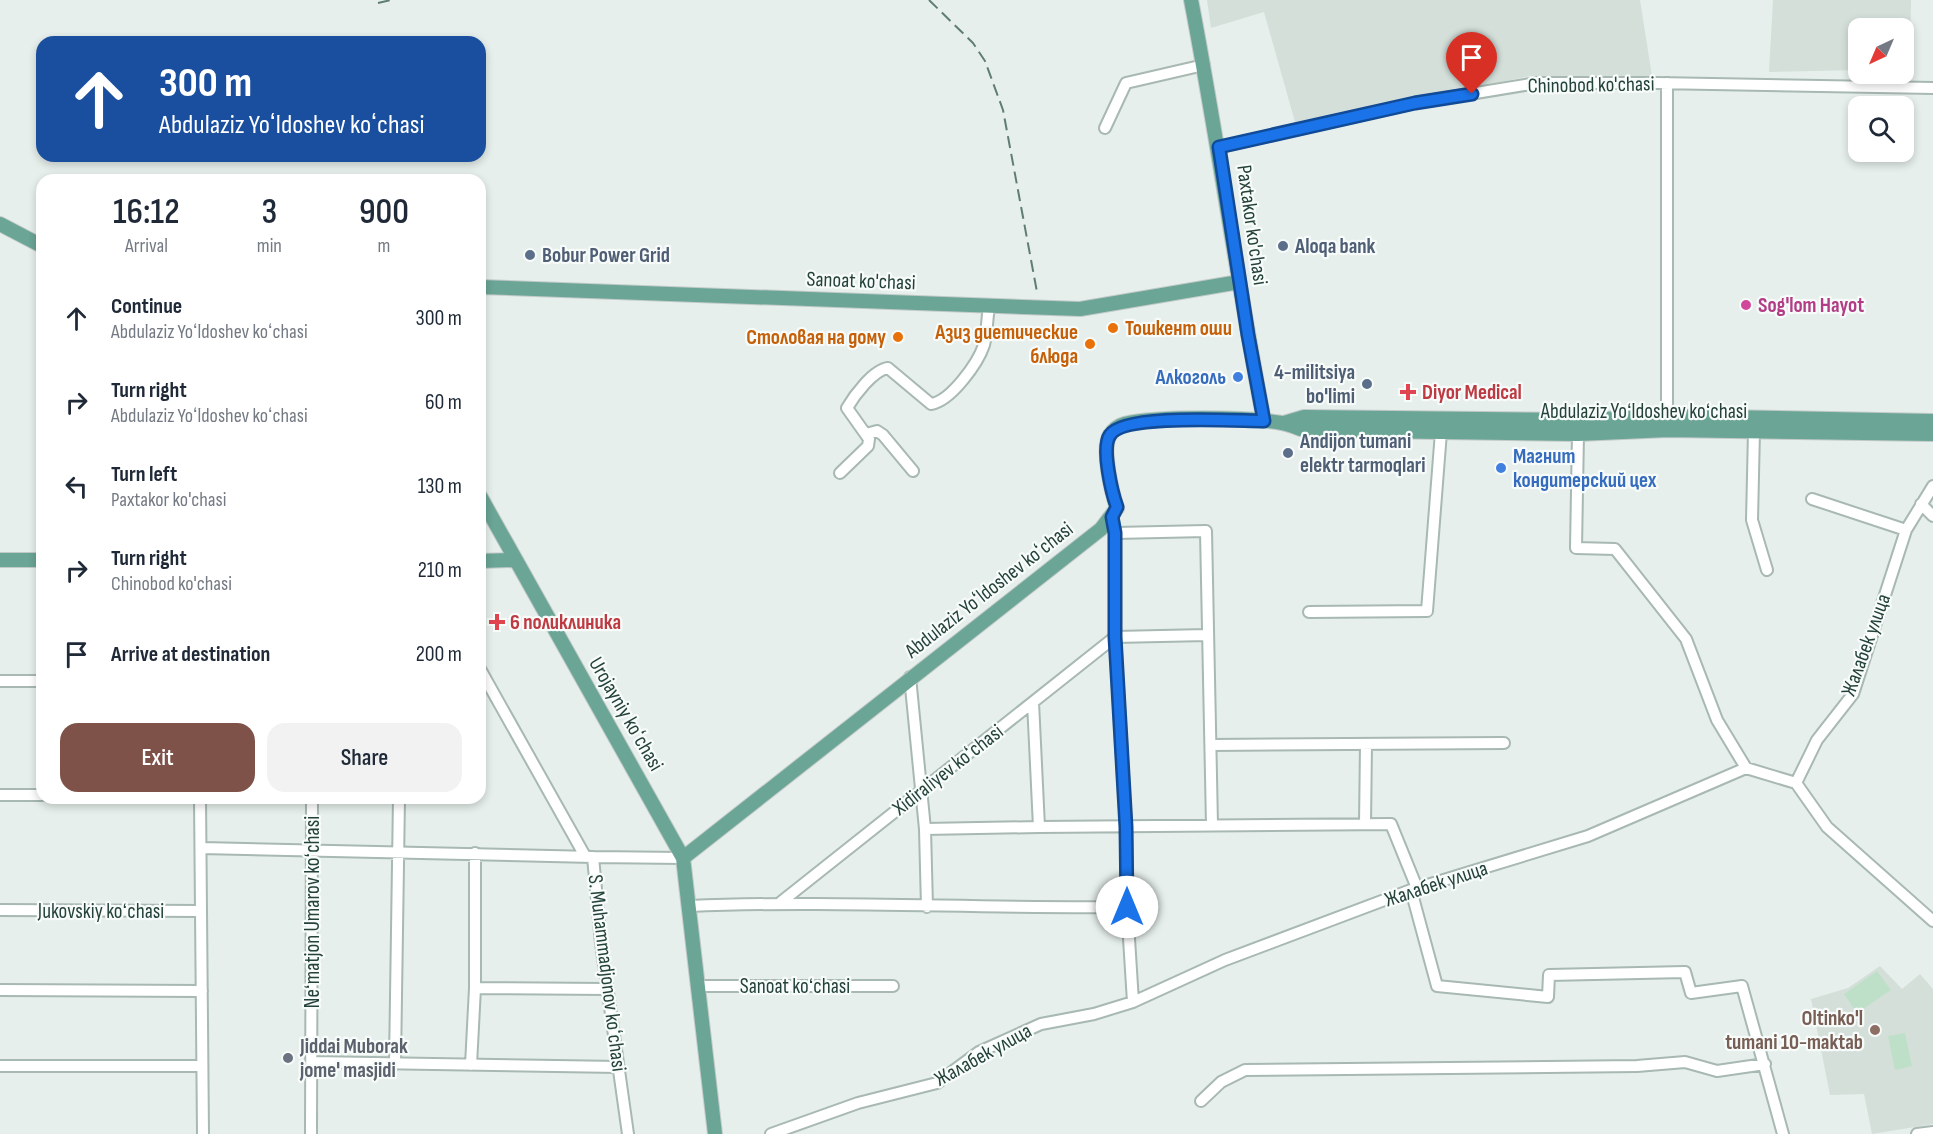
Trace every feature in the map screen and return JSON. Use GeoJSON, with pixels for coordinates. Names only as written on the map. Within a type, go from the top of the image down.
{"type":"FeatureCollection","features":[{"type":"Feature","properties":{"kind":"main road","name":"Paxtakor ko'chasi"},"geometry":{"type":"LineString","coordinates":[[1191,0],[1219,147],[1239,282],[1264,421]]}},
{"type":"Feature","properties":{"kind":"main road"},"geometry":{"type":"LineString","coordinates":[[0,225],[36,243]]}},
{"type":"Feature","properties":{"kind":"main road","name":"Sanoat ko'chasi"},"geometry":{"type":"LineString","coordinates":[[486,287],[1080,309],[1239,282]]}},
{"type":"Feature","properties":{"kind":"main road","name":"Abdulaziz Yoʻldoshev koʻchasi"},"geometry":{"type":"LineString","coordinates":[[1284,423],[1304,417],[1466,425],[1578,434],[1667,423],[1754,431],[1933,434]]}},
{"type":"Feature","properties":{"kind":"main road","name":"Abdulaziz Yoʻldoshev koʻchasi"},"geometry":{"type":"LineString","coordinates":[[683,858],[1092,536],[1112,517],[1117,507],[1110,486],[1107,442],[1115,429],[1125,424],[1177,420],[1264,421],[1284,423],[1304,430],[1441,432],[1466,425],[1581,420],[1667,423],[1933,421]]}},
{"type":"Feature","properties":{"kind":"main road","name":"Urоjayniy koʻchasi"},"geometry":{"type":"LineString","coordinates":[[486,507],[683,858]]}},
{"type":"Feature","properties":{"kind":"main road"},"geometry":{"type":"LineString","coordinates":[[0,560],[36,560]]}},
{"type":"Feature","properties":{"kind":"main road"},"geometry":{"type":"LineString","coordinates":[[486,561],[514,560]]}},
{"type":"Feature","properties":{"kind":"main road"},"geometry":{"type":"LineString","coordinates":[[683,858],[715,1134]]}},
{"type":"Feature","properties":{"kind":"street"},"geometry":{"type":"LineString","coordinates":[[1106,128],[1126,83],[1204,65]]}},
{"type":"Feature","properties":{"kind":"street"},"geometry":{"type":"LineString","coordinates":[[1667,83],[1667,423]]}},
{"type":"Feature","properties":{"kind":"street","name":"Chinobod ko'chasi"},"geometry":{"type":"LineString","coordinates":[[1219,147],[1415,103],[1531,84],[1667,83],[1933,88]]}},
{"type":"Feature","properties":{"kind":"street"},"geometry":{"type":"LineString","coordinates":[[840,473],[868,446],[866,434],[847,408],[879,370],[888,368],[931,404],[936,403],[957,386],[976,362],[984,344],[988,306]]}},
{"type":"Feature","properties":{"kind":"street"},"geometry":{"type":"LineString","coordinates":[[866,434],[877,431],[884,435],[913,471]]}},
{"type":"Feature","properties":{"kind":"street"},"geometry":{"type":"LineString","coordinates":[[1754,431],[1752,520],[1767,570]]}},
{"type":"Feature","properties":{"kind":"street"},"geometry":{"type":"LineString","coordinates":[[1309,612],[1427,611],[1441,432]]}},
{"type":"Feature","properties":{"kind":"street"},"geometry":{"type":"LineString","coordinates":[[1578,434],[1576,548],[1615,549],[1686,639],[1718,720],[1746,768],[1796,783],[1827,827],[1933,921]]}},
{"type":"Feature","properties":{"kind":"street","name":"Жалабек улица"},"geometry":{"type":"LineString","coordinates":[[1796,783],[1817,740],[1853,693],[1906,530],[1933,486]]}},
{"type":"Feature","properties":{"kind":"street"},"geometry":{"type":"LineString","coordinates":[[1812,499],[1906,530]]}},
{"type":"Feature","properties":{"kind":"street"},"geometry":{"type":"LineString","coordinates":[[1921,504],[1933,516]]}},
{"type":"Feature","properties":{"kind":"street"},"geometry":{"type":"LineString","coordinates":[[1112,517],[1115,533],[1115,637],[1133,1002]]}},
{"type":"Feature","properties":{"kind":"street"},"geometry":{"type":"LineString","coordinates":[[1115,533],[1206,531],[1212,825]]}},
{"type":"Feature","properties":{"kind":"street"},"geometry":{"type":"LineString","coordinates":[[1115,637],[1207,635]]}},
{"type":"Feature","properties":{"kind":"street","name":"Xidiraliyev koʻchasi"},"geometry":{"type":"LineString","coordinates":[[781,902],[1115,637]]}},
{"type":"Feature","properties":{"kind":"street"},"geometry":{"type":"LineString","coordinates":[[910,677],[925,829],[927,907]]}},
{"type":"Feature","properties":{"kind":"street"},"geometry":{"type":"LineString","coordinates":[[486,679],[589,857],[683,858]]}},
{"type":"Feature","properties":{"kind":"street"},"geometry":{"type":"LineString","coordinates":[[0,681],[36,681]]}},
{"type":"Feature","properties":{"kind":"street"},"geometry":{"type":"LineString","coordinates":[[1033,702],[1039,827]]}},
{"type":"Feature","properties":{"kind":"street"},"geometry":{"type":"LineString","coordinates":[[1211,745],[1504,743]]}},
{"type":"Feature","properties":{"kind":"street"},"geometry":{"type":"LineString","coordinates":[[1365,824],[1366,745]]}},
{"type":"Feature","properties":{"kind":"street","name":"Жалабек улица"},"geometry":{"type":"LineString","coordinates":[[771,1134],[858,1103],[937,1083],[979,1052],[1041,1024],[1094,1014],[1133,1002],[1225,960],[1414,889],[1588,836],[1746,768]]}},
{"type":"Feature","properties":{"kind":"street"},"geometry":{"type":"LineString","coordinates":[[0,795],[36,795]]}},
{"type":"Feature","properties":{"kind":"street"},"geometry":{"type":"LineString","coordinates":[[200,804],[203,1134]]}},
{"type":"Feature","properties":{"kind":"street","name":"Neʻmatjon Umarov koʻchasi"},"geometry":{"type":"LineString","coordinates":[[311,1134],[312,804]]}},
{"type":"Feature","properties":{"kind":"street"},"geometry":{"type":"LineString","coordinates":[[395,1064],[399,804]]}},
{"type":"Feature","properties":{"kind":"street"},"geometry":{"type":"LineString","coordinates":[[925,829],[1391,824],[1414,889],[1437,986],[1548,997],[1549,975],[1685,972],[1691,993],[1742,986],[1783,1134]]}},
{"type":"Feature","properties":{"kind":"street","name":"S. Muhammadjonov koʻchasi"},"geometry":{"type":"LineString","coordinates":[[202,848],[589,857],[628,1134]]}},
{"type":"Feature","properties":{"kind":"street"},"geometry":{"type":"LineString","coordinates":[[471,1065],[476,988],[475,853]]}},
{"type":"Feature","properties":{"kind":"street"},"geometry":{"type":"LineString","coordinates":[[689,906],[781,902],[927,907],[1127,907]]}},
{"type":"Feature","properties":{"kind":"street","name":"Jukovskiy koʻchasi"},"geometry":{"type":"LineString","coordinates":[[0,910],[201,911]]}},
{"type":"Feature","properties":{"kind":"street","name":"Sanoat koʻchasi"},"geometry":{"type":"LineString","coordinates":[[697,986],[893,986]]}},
{"type":"Feature","properties":{"kind":"street"},"geometry":{"type":"LineString","coordinates":[[476,988],[608,989]]}},
{"type":"Feature","properties":{"kind":"street"},"geometry":{"type":"LineString","coordinates":[[0,990],[202,991]]}},
{"type":"Feature","properties":{"kind":"street"},"geometry":{"type":"LineString","coordinates":[[312,1062],[619,1067]]}},
{"type":"Feature","properties":{"kind":"street"},"geometry":{"type":"LineString","coordinates":[[1201,1101],[1221,1082],[1245,1070],[1637,1066],[1685,1062],[1717,1071],[1765,1064]]}},
{"type":"Feature","properties":{"kind":"street"},"geometry":{"type":"LineString","coordinates":[[0,1066],[202,1066]]}},
{"type":"Feature","properties":{"kind":"street"},"geometry":{"type":"LineString","coordinates":[[1917,1134],[1933,1132]]}},
{"type":"Feature","properties":{"kind":"shaded area"},"geometry":{"type":"Polygon","coordinates":[[[1207,0],[1640,0],[1652,76],[1531,76],[1295,122],[1264,12],[1211,28],[1207,0]]]}},
{"type":"Feature","properties":{"kind":"shaded area"},"geometry":{"type":"Polygon","coordinates":[[[1773,0],[1911,0],[1911,18],[1848,18],[1848,70],[1769,72],[1773,0]]]}},
{"type":"Feature","properties":{"kind":"shaded area","name":"Oltinko'l tumani 10-maktab"},"geometry":{"type":"Polygon","coordinates":[[[1880,966],[1902,989],[1920,974],[1933,989],[1933,1124],[1872,1134],[1864,1094],[1830,1095],[1811,999],[1848,988],[1880,966]]]}},
{"type":"Feature","properties":{"kind":"green space"},"geometry":{"type":"Polygon","coordinates":[[[1877,971],[1891,990],[1857,1013],[1844,994],[1877,971]]]}},
{"type":"Feature","properties":{"kind":"green space"},"geometry":{"type":"Polygon","coordinates":[[[1905,1033],[1912,1066],[1895,1070],[1888,1036],[1905,1033]]]}},
{"type":"Feature","properties":{"kind":"railway"},"geometry":{"type":"LineString","coordinates":[[378,3],[391,0]]}},
{"type":"Feature","properties":{"kind":"railway"},"geometry":{"type":"LineString","coordinates":[[929,0],[973,43],[985,61],[1003,110],[1037,292]]}},
{"type":"Feature","properties":{"kind":"place","name":"Aloqa bank"},"geometry":{"type":"Point","coordinates":[1283,246]}},
{"type":"Feature","properties":{"kind":"place","name":"Bobur Power Grid"},"geometry":{"type":"Point","coordinates":[530,255]}},
{"type":"Feature","properties":{"kind":"place","name":"Sog'lom Hayot"},"geometry":{"type":"Point","coordinates":[1746,305]}},
{"type":"Feature","properties":{"kind":"place","name":"Тошкент оши"},"geometry":{"type":"Point","coordinates":[1113,328]}},
{"type":"Feature","properties":{"kind":"place","name":"Столовая на дому"},"geometry":{"type":"Point","coordinates":[898,337]}},
{"type":"Feature","properties":{"kind":"place","name":"Азиз диетические блюда"},"geometry":{"type":"Point","coordinates":[1090,344]}},
{"type":"Feature","properties":{"kind":"place","name":"Алкоголь"},"geometry":{"type":"Point","coordinates":[1238,377]}},
{"type":"Feature","properties":{"kind":"place","name":"4-militsiya bo'limi"},"geometry":{"type":"Point","coordinates":[1367,384]}},
{"type":"Feature","properties":{"kind":"place","name":"Diyor Medical"},"geometry":{"type":"Point","coordinates":[1408,392]}},
{"type":"Feature","properties":{"kind":"place","name":"Andijon tumani elektr tarmoqlari"},"geometry":{"type":"Point","coordinates":[1288,453]}},
{"type":"Feature","properties":{"kind":"place","name":"Магнит кондитерский цех"},"geometry":{"type":"Point","coordinates":[1501,468]}},
{"type":"Feature","properties":{"kind":"place","name":"6 поликлиника"},"geometry":{"type":"Point","coordinates":[497,622]}},
{"type":"Feature","properties":{"kind":"place","name":"Oltinko'l tumani 10-maktab"},"geometry":{"type":"Point","coordinates":[1875,1030]}},
{"type":"Feature","properties":{"kind":"place","name":"Jiddai Muborak jome' masjidi"},"geometry":{"type":"Point","coordinates":[288,1058]}},
{"type":"Feature","properties":{"kind":"route"},"geometry":{"type":"LineString","coordinates":[[1127,907],[1126,827],[1115,637],[1115,533],[1112,517],[1117,507],[1110,486],[1107,442],[1109,435],[1125,424],[1177,420],[1264,421],[1248,335],[1219,147],[1415,103],[1472,94]]}}]}
